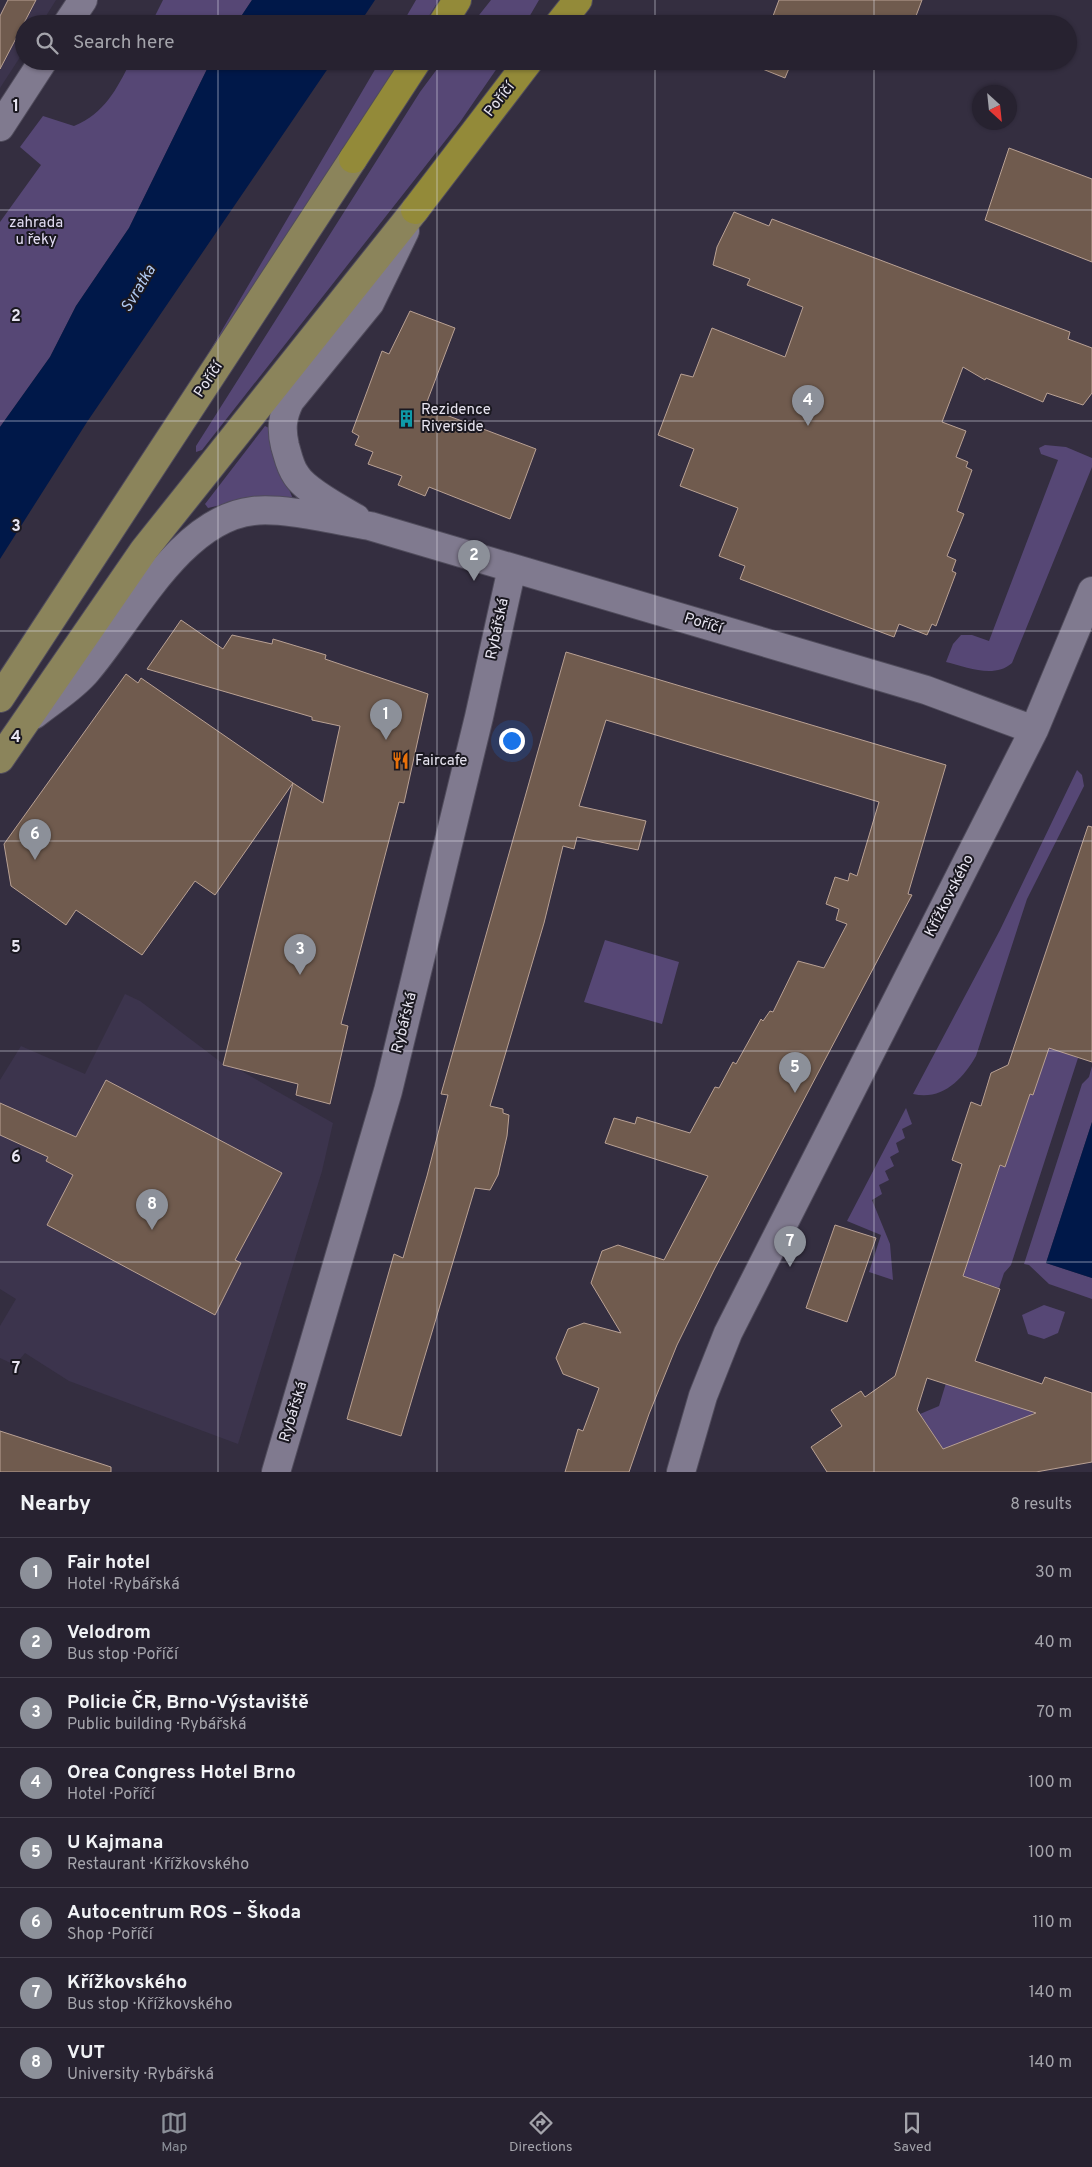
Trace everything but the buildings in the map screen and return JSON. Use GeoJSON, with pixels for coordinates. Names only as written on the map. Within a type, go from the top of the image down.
{"type":"FeatureCollection","features":[{"type":"Feature","properties":{"kind":"highway"},"geometry":{"type":"LineString","coordinates":[[448,15],[457,0]]}},
{"type":"Feature","properties":{"kind":"highway"},"geometry":{"type":"LineString","coordinates":[[558,15],[565,0]]}},
{"type":"Feature","properties":{"kind":"highway"},"geometry":{"type":"LineString","coordinates":[[566,15],[578,0]]}},
{"type":"Feature","properties":{"kind":"highway","name":"Poříčí"},"geometry":{"type":"LineString","coordinates":[[353,159],[411,70]]}},
{"type":"Feature","properties":{"kind":"highway","name":"Poříčí"},"geometry":{"type":"LineString","coordinates":[[415,210],[523,70]]}},
{"type":"Feature","properties":{"kind":"main road","name":"Poříčí"},"geometry":{"type":"LineString","coordinates":[[0,698],[353,159]]}},
{"type":"Feature","properties":{"kind":"main road","name":"Poříčí"},"geometry":{"type":"LineString","coordinates":[[0,759],[144,550],[415,210]]}},
{"type":"Feature","properties":{"kind":"street"},"geometry":{"type":"LineString","coordinates":[[74,15],[83,0]]}},
{"type":"Feature","properties":{"kind":"street"},"geometry":{"type":"LineString","coordinates":[[0,127],[37,70]]}},
{"type":"Feature","properties":{"kind":"street","name":"Poříčí"},"geometry":{"type":"LineString","coordinates":[[370,526],[328,502],[296,477],[288,460],[282,416],[290,401],[370,303],[415,210]]}},
{"type":"Feature","properties":{"kind":"street","name":"Poříčí"},"geometry":{"type":"LineString","coordinates":[[25,722],[86,673],[167,566],[198,534],[234,516],[252,511],[276,511],[370,526],[926,690],[1034,730]]}},
{"type":"Feature","properties":{"kind":"street","name":"Rybářská"},"geometry":{"type":"LineString","coordinates":[[276,1472],[388,1091],[479,717],[512,568]]}},
{"type":"Feature","properties":{"kind":"street","name":"Křížkovského"},"geometry":{"type":"LineString","coordinates":[[681,1472],[703,1396],[728,1333],[1034,730],[1092,591]]}},
{"type":"Feature","properties":{"kind":"shaded area"},"geometry":{"type":"Polygon","coordinates":[[[9,0],[56,0],[47,15],[15,15],[15,65],[0,88],[0,18],[9,0]]]}},
{"type":"Feature","properties":{"kind":"shaded area"},"geometry":{"type":"Polygon","coordinates":[[[125,994],[140,1001],[226,1066],[236,1068],[333,1123],[322,1171],[238,1444],[69,1381],[25,1353],[15,1365],[0,1358],[0,1326],[16,1299],[0,1289],[0,1080],[21,1046],[85,1074],[125,994]]]}},
{"type":"Feature","properties":{"kind":"green space"},"geometry":{"type":"Polygon","coordinates":[[[163,0],[252,0],[242,15],[156,15],[163,0]]]}},
{"type":"Feature","properties":{"kind":"green space"},"geometry":{"type":"Polygon","coordinates":[[[416,0],[439,0],[430,15],[407,15],[416,0]]]}},
{"type":"Feature","properties":{"kind":"green space"},"geometry":{"type":"Polygon","coordinates":[[[491,0],[539,0],[530,15],[479,15],[491,0]]]}},
{"type":"Feature","properties":{"kind":"green space","name":"zahrada u řeky"},"geometry":{"type":"Polygon","coordinates":[[[126,70],[207,70],[129,228],[76,306],[50,357],[0,427],[0,222],[41,165],[20,147],[43,116],[74,126],[85,121],[102,107],[126,70]]]}},
{"type":"Feature","properties":{"kind":"green space"},"geometry":{"type":"Polygon","coordinates":[[[375,70],[394,70],[151,451],[375,70]]]}},
{"type":"Feature","properties":{"kind":"green space"},"geometry":{"type":"Polygon","coordinates":[[[436,70],[496,70],[460,122],[202,450],[196,452],[196,446],[420,92],[436,70]]]}},
{"type":"Feature","properties":{"kind":"green space"},"geometry":{"type":"Polygon","coordinates":[[[265,426],[269,428],[271,445],[293,499],[251,498],[208,508],[205,504],[265,426]]]}},
{"type":"Feature","properties":{"kind":"green space"},"geometry":{"type":"Polygon","coordinates":[[[1045,445],[1066,447],[1092,458],[1092,467],[1012,663],[1005,668],[989,671],[971,669],[946,662],[953,644],[961,635],[972,635],[989,641],[1058,460],[1041,454],[1039,448],[1045,445]]]}},
{"type":"Feature","properties":{"kind":"green space"},"geometry":{"type":"Polygon","coordinates":[[[1077,770],[1082,775],[1084,786],[1027,899],[976,1056],[965,1073],[942,1091],[924,1095],[913,1094],[1000,930],[1077,770]]]}},
{"type":"Feature","properties":{"kind":"green space"},"geometry":{"type":"Polygon","coordinates":[[[605,940],[679,962],[662,1024],[584,1002],[605,940]]]}},
{"type":"Feature","properties":{"kind":"green space"},"geometry":{"type":"Polygon","coordinates":[[[1053,1035],[1068,1054],[1078,1058],[1011,1265],[1004,1273],[999,1288],[963,1276],[1000,1165],[1005,1167],[1022,1118],[1005,1086],[1033,1095],[1053,1035]]]}},
{"type":"Feature","properties":{"kind":"green space"},"geometry":{"type":"Polygon","coordinates":[[[1092,1066],[1092,1122],[1046,1263],[1092,1278],[1092,1299],[1049,1284],[1029,1265],[1024,1264],[1082,1084],[1089,1077],[1092,1066]]]}},
{"type":"Feature","properties":{"kind":"green space"},"geometry":{"type":"Polygon","coordinates":[[[906,1108],[912,1124],[902,1129],[905,1138],[896,1143],[899,1152],[890,1157],[894,1166],[885,1171],[889,1180],[879,1185],[882,1194],[872,1200],[890,1244],[893,1280],[869,1272],[881,1235],[847,1221],[906,1108]]]}},
{"type":"Feature","properties":{"kind":"green space"},"geometry":{"type":"Polygon","coordinates":[[[1044,1305],[1065,1312],[1058,1333],[1044,1339],[1028,1334],[1022,1315],[1044,1305]]]}},
{"type":"Feature","properties":{"kind":"green space"},"geometry":{"type":"Polygon","coordinates":[[[946,1383],[1035,1406],[1031,1418],[943,1449],[920,1414],[939,1406],[946,1383]]]}},
{"type":"Feature","properties":{"kind":"water"},"geometry":{"type":"Polygon","coordinates":[[[252,0],[375,0],[365,15],[242,15],[252,0]]]}},
{"type":"Feature","properties":{"kind":"water","name":"Svratka"},"geometry":{"type":"Polygon","coordinates":[[[207,70],[327,70],[87,422],[0,559],[0,427],[50,357],[76,306],[129,228],[207,70]]]}},
{"type":"Feature","properties":{"kind":"water"},"geometry":{"type":"Polygon","coordinates":[[[1092,1122],[1092,1278],[1046,1263],[1092,1122]]]}},
{"type":"Feature","properties":{"kind":"place","name":"Rezidence Riverside"},"geometry":{"type":"Point","coordinates":[407,419]}},
{"type":"Feature","properties":{"kind":"place","name":"Orea Congress Hotel Brno"},"geometry":{"type":"Point","coordinates":[808,426]}},
{"type":"Feature","properties":{"kind":"place","name":"Velodrom"},"geometry":{"type":"Point","coordinates":[474,581]}},
{"type":"Feature","properties":{"kind":"place","name":"Fair hotel"},"geometry":{"type":"Point","coordinates":[386,740]}},
{"type":"Feature","properties":{"kind":"place","name":"Faircafe"},"geometry":{"type":"Point","coordinates":[401,761]}},
{"type":"Feature","properties":{"kind":"place","name":"Autocentrum ROS – Škoda"},"geometry":{"type":"Point","coordinates":[35,860]}},
{"type":"Feature","properties":{"kind":"place","name":"Policie ČR, Brno-Výstaviště"},"geometry":{"type":"Point","coordinates":[300,975]}},
{"type":"Feature","properties":{"kind":"place","name":"U Kajmana"},"geometry":{"type":"Point","coordinates":[795,1093]}},
{"type":"Feature","properties":{"kind":"place","name":"VUT"},"geometry":{"type":"Point","coordinates":[152,1230]}},
{"type":"Feature","properties":{"kind":"place","name":"Křížkovského"},"geometry":{"type":"Point","coordinates":[790,1267]}}]}
